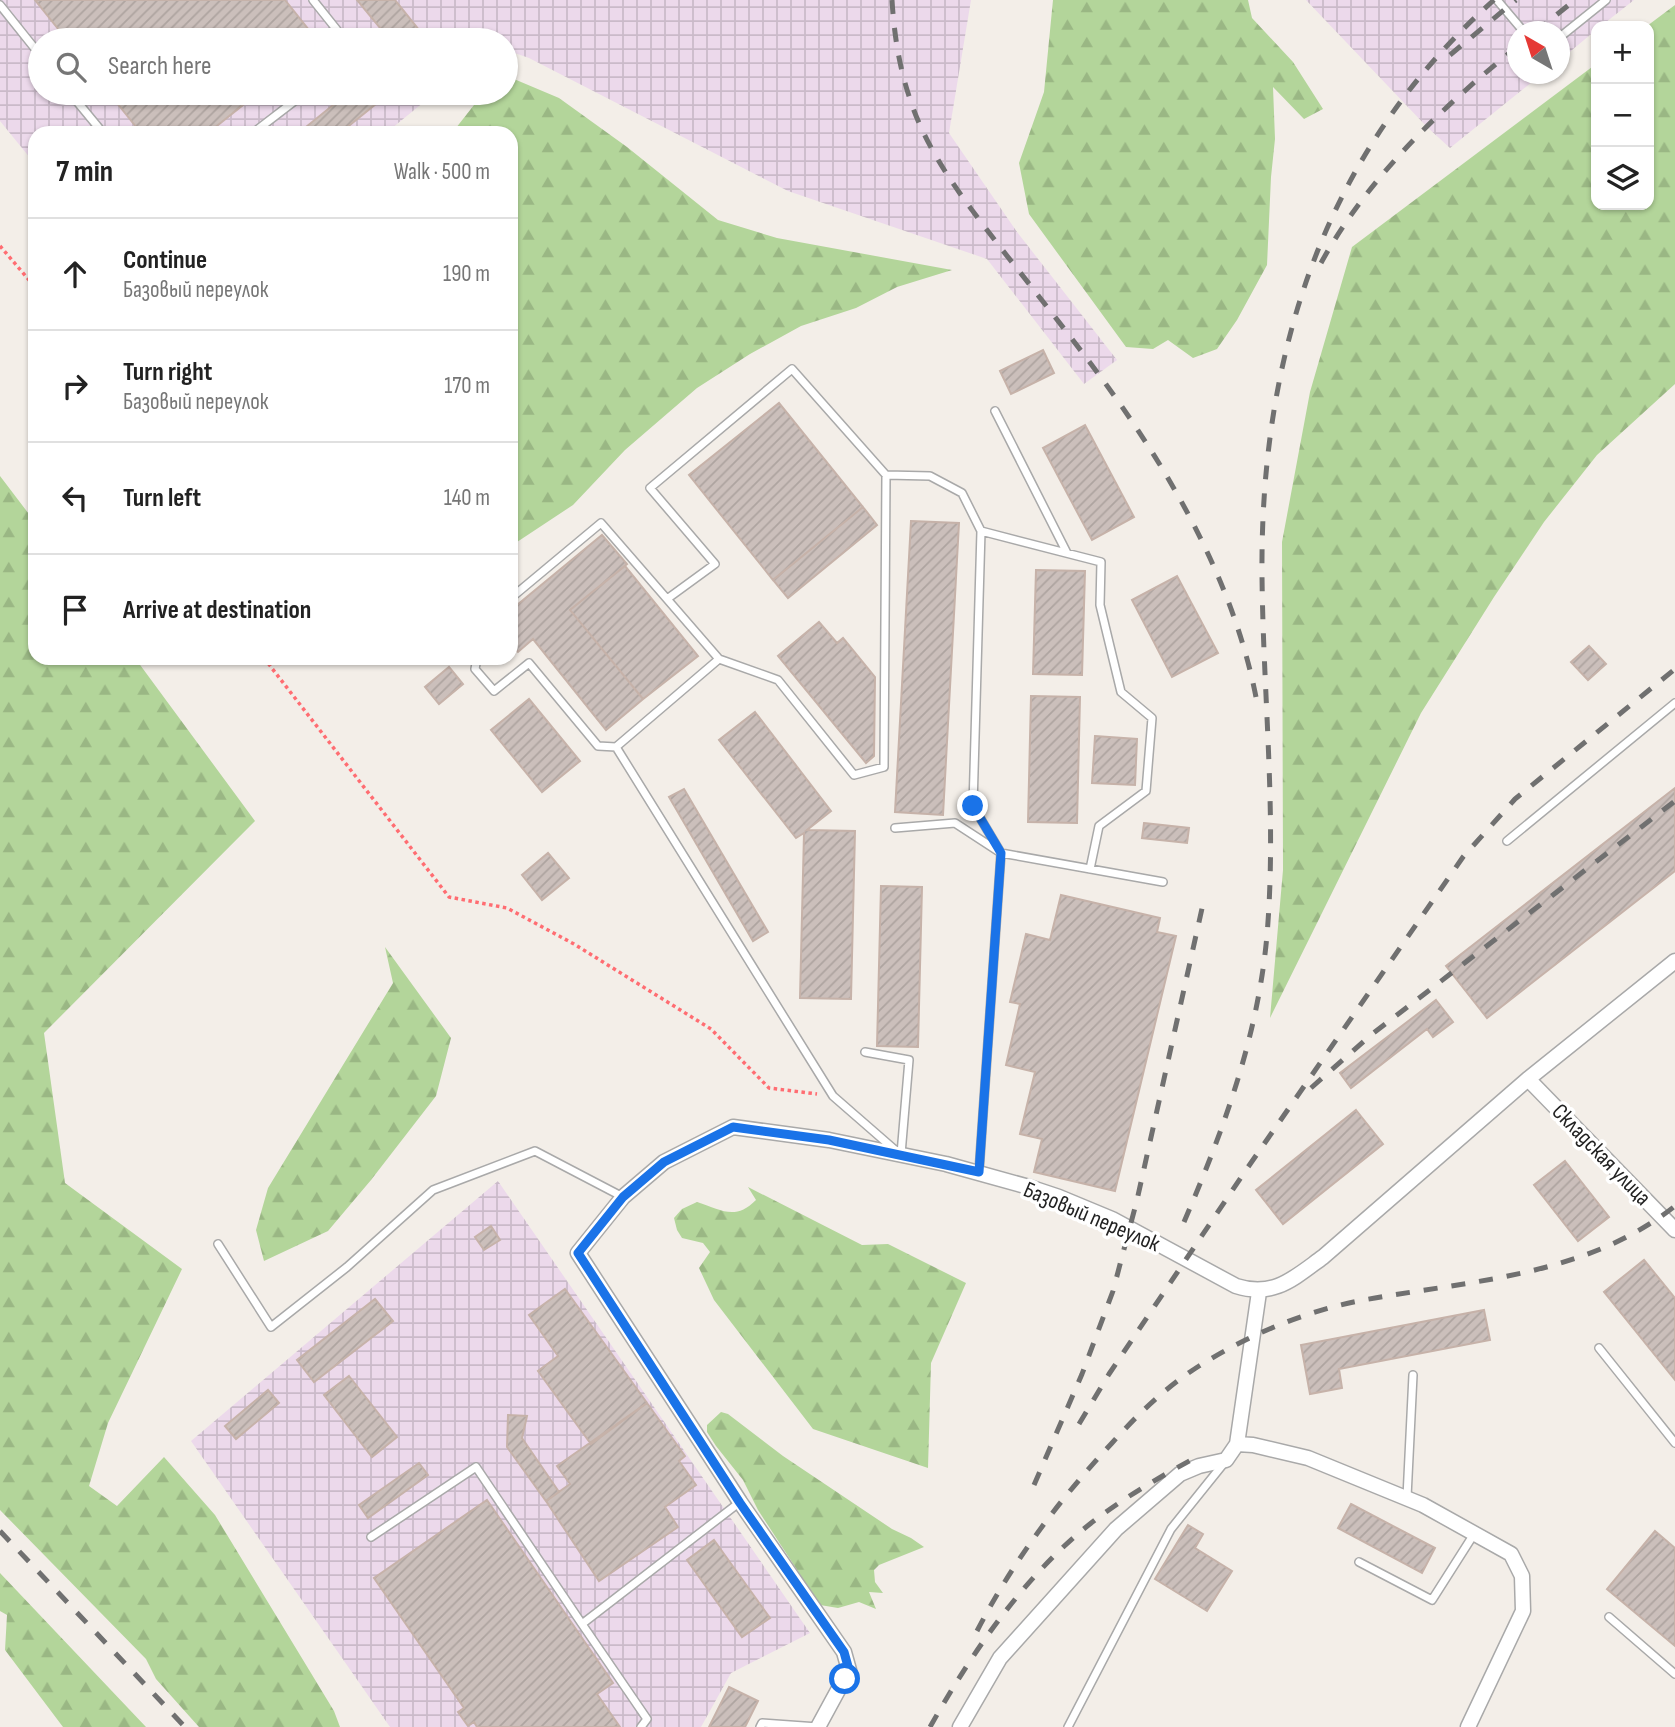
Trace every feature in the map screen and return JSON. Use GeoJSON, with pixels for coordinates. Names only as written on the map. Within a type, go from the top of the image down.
{"type":"FeatureCollection","features":[{"type":"Feature","properties":{"kind":"street"},"geometry":{"type":"LineString","coordinates":[[960,1727],[1000,1658],[1116,1529],[1180,1474],[1199,1466],[1226,1460],[1237,1444],[1259,1292],[1288,1281],[1323,1257],[1528,1079],[1675,961]]}},
{"type":"Feature","properties":{"kind":"street","name":"Складская улица"},"geometry":{"type":"LineString","coordinates":[[1528,1079],[1675,1230]]}},
{"type":"Feature","properties":{"kind":"street","name":"Базовый переулок"},"geometry":{"type":"LineString","coordinates":[[818,1727],[849,1670],[844,1652],[740,1503],[578,1253],[623,1197],[664,1162],[733,1127],[829,1140],[979,1172],[1068,1200],[1112,1219],[1236,1286],[1259,1292]]}},
{"type":"Feature","properties":{"kind":"street"},"geometry":{"type":"LineString","coordinates":[[1237,1444],[1253,1445],[1308,1458],[1423,1504],[1510,1554],[1522,1576],[1523,1611],[1468,1727]]}},
{"type":"Feature","properties":{"kind":"lane"},"geometry":{"type":"LineString","coordinates":[[313,0],[335,28]]}},
{"type":"Feature","properties":{"kind":"lane"},"geometry":{"type":"LineString","coordinates":[[1497,0],[1515,21]]}},
{"type":"Feature","properties":{"kind":"lane"},"geometry":{"type":"LineString","coordinates":[[1570,28],[1606,0]]}},
{"type":"Feature","properties":{"kind":"lane"},"geometry":{"type":"LineString","coordinates":[[0,5],[28,40]]}},
{"type":"Feature","properties":{"kind":"lane"},"geometry":{"type":"LineString","coordinates":[[80,105],[97,126]]}},
{"type":"Feature","properties":{"kind":"lane"},"geometry":{"type":"LineString","coordinates":[[262,126],[289,105]]}},
{"type":"Feature","properties":{"kind":"lane"},"geometry":{"type":"LineString","coordinates":[[518,592],[601,523],[719,659],[778,680],[855,775],[884,767],[886,475],[792,369],[650,488],[715,564],[667,598]]}},
{"type":"Feature","properties":{"kind":"lane"},"geometry":{"type":"LineString","coordinates":[[995,411],[1066,553]]}},
{"type":"Feature","properties":{"kind":"lane"},"geometry":{"type":"LineString","coordinates":[[886,475],[930,476],[962,493],[981,531],[973,806],[1001,853],[979,1172]]}},
{"type":"Feature","properties":{"kind":"lane"},"geometry":{"type":"LineString","coordinates":[[981,531],[1101,562],[1100,605],[1121,692],[1152,718],[1146,790],[1099,826],[1090,869]]}},
{"type":"Feature","properties":{"kind":"lane"},"geometry":{"type":"LineString","coordinates":[[476,665],[475,669],[494,691],[529,663],[598,746],[616,747],[719,659]]}},
{"type":"Feature","properties":{"kind":"lane"},"geometry":{"type":"LineString","coordinates":[[1507,841],[1675,703]]}},
{"type":"Feature","properties":{"kind":"lane"},"geometry":{"type":"LineString","coordinates":[[616,747],[832,1096],[901,1155]]}},
{"type":"Feature","properties":{"kind":"lane"},"geometry":{"type":"LineString","coordinates":[[895,828],[955,823],[1001,853],[1163,882]]}},
{"type":"Feature","properties":{"kind":"lane"},"geometry":{"type":"LineString","coordinates":[[865,1052],[909,1060],[901,1155]]}},
{"type":"Feature","properties":{"kind":"lane"},"geometry":{"type":"LineString","coordinates":[[218,1244],[271,1327],[347,1267],[433,1190],[535,1151],[623,1197]]}},
{"type":"Feature","properties":{"kind":"lane"},"geometry":{"type":"LineString","coordinates":[[1600,1348],[1675,1443]]}},
{"type":"Feature","properties":{"kind":"lane"},"geometry":{"type":"LineString","coordinates":[[1406,1498],[1413,1375]]}},
{"type":"Feature","properties":{"kind":"lane"},"geometry":{"type":"LineString","coordinates":[[1068,1727],[1171,1529],[1226,1460]]}},
{"type":"Feature","properties":{"kind":"lane"},"geometry":{"type":"LineString","coordinates":[[371,1537],[475,1467],[647,1718],[641,1727]]}},
{"type":"Feature","properties":{"kind":"lane"},"geometry":{"type":"LineString","coordinates":[[582,1624],[740,1503]]}},
{"type":"Feature","properties":{"kind":"lane"},"geometry":{"type":"LineString","coordinates":[[1359,1562],[1432,1600],[1474,1533]]}},
{"type":"Feature","properties":{"kind":"lane"},"geometry":{"type":"LineString","coordinates":[[1609,1617],[1675,1674]]}},
{"type":"Feature","properties":{"kind":"lane"},"geometry":{"type":"LineString","coordinates":[[760,1727],[762,1723],[818,1727]]}},
{"type":"Feature","properties":{"kind":"path"},"geometry":{"type":"LineString","coordinates":[[0,246],[28,278]]}},
{"type":"Feature","properties":{"kind":"path"},"geometry":{"type":"LineString","coordinates":[[269,665],[449,897],[507,908],[574,944],[711,1029],[769,1088],[832,1096]]}},
{"type":"Feature","properties":{"kind":"shaded area"},"geometry":{"type":"Polygon","coordinates":[[[0,0],[971,0],[949,133],[1017,232],[1117,360],[1084,384],[987,259],[788,191],[518,54],[518,28],[28,28],[28,105],[420,105],[395,126],[28,126],[28,155],[0,121],[0,0]]]}},
{"type":"Feature","properties":{"kind":"shaded area"},"geometry":{"type":"Polygon","coordinates":[[[1306,0],[1634,0],[1607,21],[1591,21],[1591,34],[1570,52],[1570,21],[1507,21],[1507,84],[1530,84],[1450,148],[1306,0]]]}},
{"type":"Feature","properties":{"kind":"shaded area"},"geometry":{"type":"Polygon","coordinates":[[[498,1181],[810,1633],[731,1673],[701,1727],[390,1727],[191,1441],[498,1181]]]}},
{"type":"Feature","properties":{"kind":"green space"},"geometry":{"type":"Polygon","coordinates":[[[1053,0],[1248,0],[1252,18],[1293,62],[1323,109],[1304,119],[1273,87],[1275,139],[1267,265],[1237,320],[1217,349],[1193,358],[1168,340],[1153,349],[1126,347],[1029,214],[1019,163],[1044,92],[1053,0]]]}},
{"type":"Feature","properties":{"kind":"green space"},"geometry":{"type":"Polygon","coordinates":[[[1675,5],[1675,384],[1597,455],[1544,522],[1494,597],[1421,713],[1270,1018],[1283,870],[1282,542],[1310,392],[1352,247],[1591,68],[1591,210],[1654,210],[1654,21],[1675,5]]]}},
{"type":"Feature","properties":{"kind":"green space"},"geometry":{"type":"Polygon","coordinates":[[[518,81],[559,98],[627,147],[718,220],[777,238],[952,270],[897,287],[856,308],[801,326],[750,354],[697,388],[625,450],[573,505],[518,541],[518,126],[458,126],[474,105],[518,105],[518,81]]]}},
{"type":"Feature","properties":{"kind":"green space"},"geometry":{"type":"Polygon","coordinates":[[[0,476],[28,513],[28,665],[140,665],[255,821],[44,1033],[65,1183],[182,1269],[108,1423],[89,1486],[117,1506],[164,1457],[215,1515],[334,1711],[340,1727],[199,1727],[156,1679],[146,1659],[0,1510],[0,476]]]}},
{"type":"Feature","properties":{"kind":"green space"},"geometry":{"type":"Polygon","coordinates":[[[385,947],[451,1038],[436,1096],[328,1231],[264,1261],[256,1230],[268,1188],[393,983],[385,947]]]}},
{"type":"Feature","properties":{"kind":"green space"},"geometry":{"type":"Polygon","coordinates":[[[748,1187],[862,1245],[888,1244],[966,1283],[931,1363],[928,1468],[813,1429],[714,1300],[699,1268],[710,1252],[703,1243],[682,1238],[674,1218],[682,1209],[697,1202],[728,1212],[741,1210],[756,1200],[748,1187]]]}},
{"type":"Feature","properties":{"kind":"green space"},"geometry":{"type":"Polygon","coordinates":[[[721,1412],[728,1414],[783,1456],[892,1529],[924,1547],[879,1565],[874,1570],[875,1582],[883,1593],[869,1592],[876,1609],[859,1602],[838,1608],[820,1605],[758,1510],[743,1480],[707,1432],[707,1425],[721,1412]]]}},
{"type":"Feature","properties":{"kind":"green space"},"geometry":{"type":"Polygon","coordinates":[[[0,1573],[146,1727],[63,1727],[5,1650],[7,1615],[0,1611],[0,1573]]]}},
{"type":"Feature","properties":{"kind":"building"},"geometry":{"type":"Polygon","coordinates":[[[35,0],[285,0],[307,28],[57,28],[35,0]]]}},
{"type":"Feature","properties":{"kind":"building"},"geometry":{"type":"Polygon","coordinates":[[[357,0],[395,0],[418,28],[380,28],[357,0]]]}},
{"type":"Feature","properties":{"kind":"building"},"geometry":{"type":"Polygon","coordinates":[[[119,105],[243,105],[217,126],[135,126],[119,105]]]}},
{"type":"Feature","properties":{"kind":"building"},"geometry":{"type":"Polygon","coordinates":[[[333,105],[375,105],[349,126],[307,126],[333,105]]]}},
{"type":"Feature","properties":{"kind":"building"},"geometry":{"type":"Polygon","coordinates":[[[1043,350],[1054,373],[1011,394],[1000,371],[1043,350]]]}},
{"type":"Feature","properties":{"kind":"building"},"geometry":{"type":"Polygon","coordinates":[[[779,403],[863,507],[773,580],[689,475],[779,403]]]}},
{"type":"Feature","properties":{"kind":"building"},"geometry":{"type":"Polygon","coordinates":[[[1085,425],[1134,517],[1092,540],[1043,448],[1085,425]]]}},
{"type":"Feature","properties":{"kind":"building"},"geometry":{"type":"Polygon","coordinates":[[[863,507],[877,525],[788,598],[773,580],[863,507]]]}},
{"type":"Feature","properties":{"kind":"building"},"geometry":{"type":"Polygon","coordinates":[[[911,521],[959,523],[943,815],[895,812],[911,521]]]}},
{"type":"Feature","properties":{"kind":"building"},"geometry":{"type":"Polygon","coordinates":[[[602,535],[627,564],[570,610],[643,699],[606,730],[533,639],[518,652],[518,604],[602,535]]]}},
{"type":"Feature","properties":{"kind":"building"},"geometry":{"type":"Polygon","coordinates":[[[625,566],[698,656],[643,699],[570,610],[625,566]]]}},
{"type":"Feature","properties":{"kind":"building"},"geometry":{"type":"Polygon","coordinates":[[[1036,570],[1085,571],[1082,675],[1033,674],[1036,570]]]}},
{"type":"Feature","properties":{"kind":"building"},"geometry":{"type":"Polygon","coordinates":[[[1177,576],[1218,653],[1172,677],[1132,600],[1177,576]]]}},
{"type":"Feature","properties":{"kind":"building"},"geometry":{"type":"Polygon","coordinates":[[[819,622],[837,643],[843,638],[875,677],[874,756],[866,763],[778,656],[819,622]]]}},
{"type":"Feature","properties":{"kind":"building"},"geometry":{"type":"Polygon","coordinates":[[[1589,646],[1606,664],[1588,680],[1571,662],[1589,646]]]}},
{"type":"Feature","properties":{"kind":"building"},"geometry":{"type":"Polygon","coordinates":[[[449,667],[463,684],[439,704],[425,687],[449,667]]]}},
{"type":"Feature","properties":{"kind":"building"},"geometry":{"type":"Polygon","coordinates":[[[1031,696],[1080,697],[1077,823],[1028,822],[1031,696]]]}},
{"type":"Feature","properties":{"kind":"building"},"geometry":{"type":"Polygon","coordinates":[[[529,699],[580,761],[542,792],[491,730],[529,699]]]}},
{"type":"Feature","properties":{"kind":"building"},"geometry":{"type":"Polygon","coordinates":[[[755,712],[831,811],[807,830],[855,831],[851,999],[800,998],[804,833],[796,838],[719,740],[755,712]]]}},
{"type":"Feature","properties":{"kind":"building"},"geometry":{"type":"Polygon","coordinates":[[[1095,736],[1137,739],[1135,785],[1092,783],[1095,736]]]}},
{"type":"Feature","properties":{"kind":"building"},"geometry":{"type":"Polygon","coordinates":[[[1675,788],[1675,871],[1487,1018],[1446,966],[1675,788]]]}},
{"type":"Feature","properties":{"kind":"building"},"geometry":{"type":"Polygon","coordinates":[[[684,789],[768,932],[753,941],[669,797],[684,789]]]}},
{"type":"Feature","properties":{"kind":"building"},"geometry":{"type":"Polygon","coordinates":[[[1144,823],[1189,828],[1187,843],[1142,838],[1144,823]]]}},
{"type":"Feature","properties":{"kind":"building"},"geometry":{"type":"Polygon","coordinates":[[[548,853],[569,878],[542,900],[522,875],[548,853]]]}},
{"type":"Feature","properties":{"kind":"building"},"geometry":{"type":"Polygon","coordinates":[[[881,886],[922,887],[918,1047],[877,1046],[881,886]]]}},
{"type":"Feature","properties":{"kind":"building"},"geometry":{"type":"Polygon","coordinates":[[[1061,895],[1160,918],[1157,932],[1176,936],[1115,1191],[1034,1172],[1042,1139],[1020,1134],[1035,1072],[1006,1065],[1020,1004],[1010,1002],[1026,934],[1050,940],[1061,895]]]}},
{"type":"Feature","properties":{"kind":"building"},"geometry":{"type":"Polygon","coordinates":[[[1436,1000],[1453,1022],[1433,1037],[1427,1029],[1351,1088],[1340,1073],[1436,1000]]]}},
{"type":"Feature","properties":{"kind":"building"},"geometry":{"type":"Polygon","coordinates":[[[1356,1110],[1383,1144],[1283,1224],[1256,1190],[1356,1110]]]}},
{"type":"Feature","properties":{"kind":"building"},"geometry":{"type":"Polygon","coordinates":[[[1565,1161],[1609,1217],[1578,1241],[1534,1185],[1565,1161]]]}},
{"type":"Feature","properties":{"kind":"building"},"geometry":{"type":"Polygon","coordinates":[[[491,1226],[500,1240],[484,1250],[475,1237],[491,1226]]]}},
{"type":"Feature","properties":{"kind":"building"},"geometry":{"type":"Polygon","coordinates":[[[1644,1260],[1675,1298],[1675,1380],[1604,1292],[1644,1260]]]}},
{"type":"Feature","properties":{"kind":"building"},"geometry":{"type":"Polygon","coordinates":[[[565,1289],[647,1403],[591,1444],[538,1371],[558,1356],[529,1315],[565,1289]]]}},
{"type":"Feature","properties":{"kind":"building"},"geometry":{"type":"Polygon","coordinates":[[[375,1299],[393,1321],[314,1382],[297,1360],[375,1299]]]}},
{"type":"Feature","properties":{"kind":"building"},"geometry":{"type":"Polygon","coordinates":[[[1484,1310],[1490,1340],[1339,1369],[1342,1388],[1310,1394],[1301,1345],[1484,1310]]]}},
{"type":"Feature","properties":{"kind":"building"},"geometry":{"type":"Polygon","coordinates":[[[349,1376],[397,1437],[372,1457],[324,1395],[349,1376]]]}},
{"type":"Feature","properties":{"kind":"building"},"geometry":{"type":"Polygon","coordinates":[[[268,1390],[279,1403],[236,1439],[225,1426],[268,1390]]]}},
{"type":"Feature","properties":{"kind":"building"},"geometry":{"type":"Polygon","coordinates":[[[647,1403],[685,1456],[679,1461],[696,1485],[665,1507],[678,1527],[599,1581],[546,1501],[570,1484],[557,1466],[647,1403]]]}},
{"type":"Feature","properties":{"kind":"building"},"geometry":{"type":"Polygon","coordinates":[[[508,1415],[527,1416],[522,1438],[559,1492],[546,1501],[507,1447],[508,1415]]]}},
{"type":"Feature","properties":{"kind":"building"},"geometry":{"type":"Polygon","coordinates":[[[419,1463],[428,1475],[368,1518],[359,1505],[419,1463]]]}},
{"type":"Feature","properties":{"kind":"building"},"geometry":{"type":"Polygon","coordinates":[[[487,1500],[613,1683],[597,1694],[620,1727],[477,1727],[474,1722],[468,1726],[458,1712],[464,1708],[374,1578],[487,1500]]]}},
{"type":"Feature","properties":{"kind":"building"},"geometry":{"type":"Polygon","coordinates":[[[1351,1504],[1435,1548],[1422,1573],[1338,1528],[1351,1504]]]}},
{"type":"Feature","properties":{"kind":"building"},"geometry":{"type":"Polygon","coordinates":[[[1188,1525],[1203,1534],[1195,1548],[1232,1571],[1207,1611],[1155,1579],[1188,1525]]]}},
{"type":"Feature","properties":{"kind":"building"},"geometry":{"type":"Polygon","coordinates":[[[1655,1531],[1675,1548],[1675,1646],[1607,1589],[1655,1531]]]}},
{"type":"Feature","properties":{"kind":"building"},"geometry":{"type":"Polygon","coordinates":[[[714,1540],[770,1618],[742,1637],[687,1560],[714,1540]]]}},
{"type":"Feature","properties":{"kind":"building"},"geometry":{"type":"Polygon","coordinates":[[[729,1687],[758,1701],[745,1727],[709,1727],[729,1687]]]}},
{"type":"Feature","properties":{"kind":"railway"},"geometry":{"type":"LineString","coordinates":[[892,0],[903,75],[927,139],[974,212],[1127,413],[1176,492],[1218,576],[1235,619],[1258,708]]}},
{"type":"Feature","properties":{"kind":"railway"},"geometry":{"type":"LineString","coordinates":[[1184,1222],[1213,1152],[1237,1082],[1256,1009],[1267,935],[1271,845],[1262,575],[1264,493],[1274,413],[1290,335],[1314,260],[1346,189],[1386,122],[1435,59],[1494,0]]}},
{"type":"Feature","properties":{"kind":"railway"},"geometry":{"type":"LineString","coordinates":[[1450,55],[1516,0]]}},
{"type":"Feature","properties":{"kind":"railway"},"geometry":{"type":"LineString","coordinates":[[1549,21],[1575,0]]}},
{"type":"Feature","properties":{"kind":"railway"},"geometry":{"type":"LineString","coordinates":[[1321,263],[1361,201],[1409,145],[1507,55]]}},
{"type":"Feature","properties":{"kind":"railway"},"geometry":{"type":"LineString","coordinates":[[1079,1424],[1109,1374],[1246,1170],[1463,857],[1515,799],[1675,669]]}},
{"type":"Feature","properties":{"kind":"railway"},"geometry":{"type":"LineString","coordinates":[[1311,1088],[1371,1035],[1675,801]]}},
{"type":"Feature","properties":{"kind":"railway"},"geometry":{"type":"LineString","coordinates":[[1034,1485],[1082,1374],[1113,1291],[1137,1200],[1203,904]]}},
{"type":"Feature","properties":{"kind":"railway"},"geometry":{"type":"LineString","coordinates":[[977,1631],[1038,1532],[1074,1487],[1142,1411],[1199,1366],[1262,1332],[1329,1308],[1493,1279],[1570,1260],[1606,1247],[1642,1229],[1675,1206]]}},
{"type":"Feature","properties":{"kind":"railway"},"geometry":{"type":"LineString","coordinates":[[930,1727],[997,1623],[1057,1553],[1093,1521],[1193,1459]]}},
{"type":"Feature","properties":{"kind":"railway"},"geometry":{"type":"LineString","coordinates":[[0,1531],[185,1727]]}},
{"type":"Feature","properties":{"kind":"route"},"geometry":{"type":"LineString","coordinates":[[845,1679],[849,1670],[844,1652],[740,1503],[578,1253],[623,1197],[664,1162],[733,1127],[829,1140],[979,1172],[1001,853],[973,806]]}}]}
